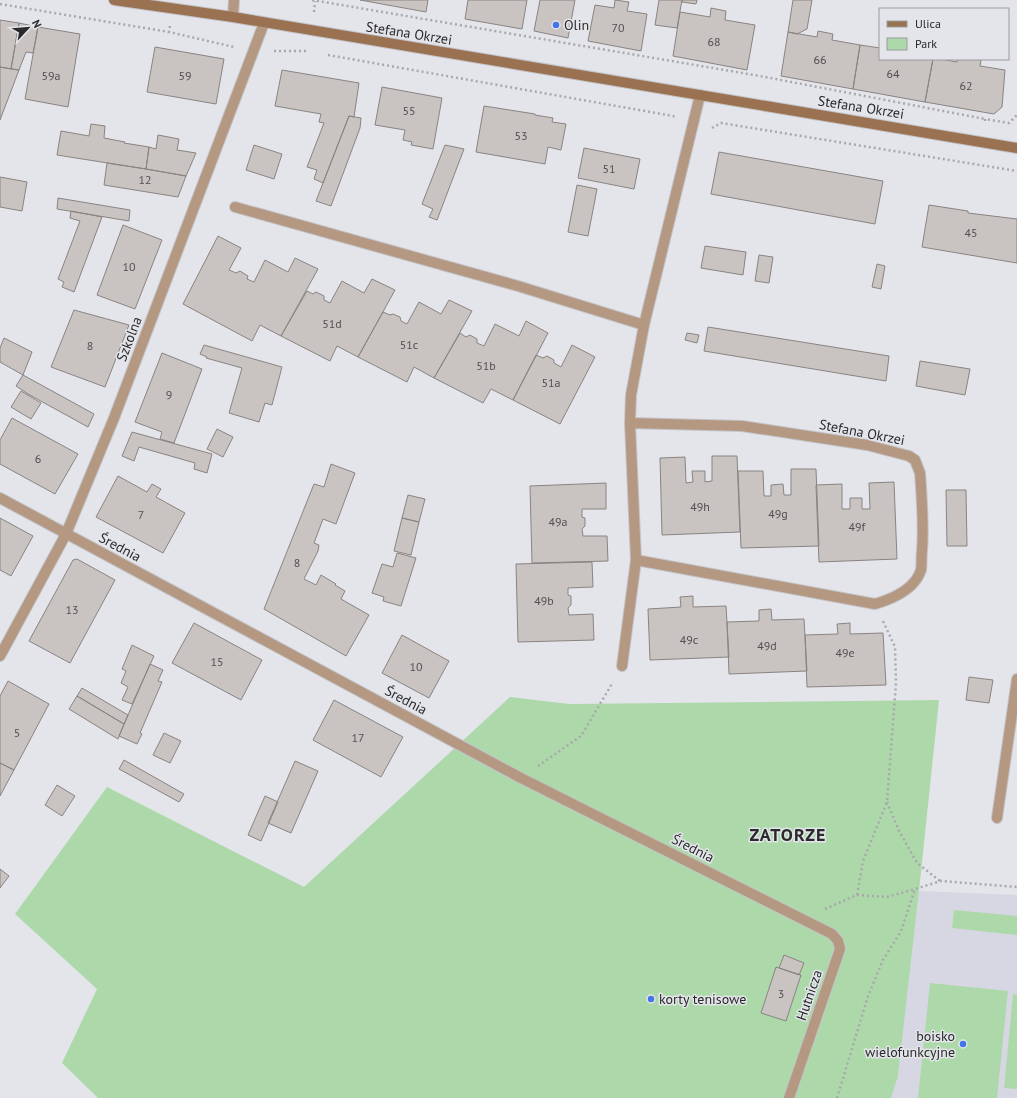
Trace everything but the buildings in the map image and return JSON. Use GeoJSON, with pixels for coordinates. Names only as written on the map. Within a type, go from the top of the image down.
{"type":"FeatureCollection","features":[{"type":"Feature","properties":{"kind":"street","name":"Stefana Okrzei"},"geometry":{"type":"LineString","coordinates":[[114,0],[233,17],[1017,148]]}},
{"type":"Feature","properties":{"kind":"street"},"geometry":{"type":"LineString","coordinates":[[233,17],[234,0]]}},
{"type":"Feature","properties":{"kind":"street","name":"Szkolna"},"geometry":{"type":"LineString","coordinates":[[0,656],[66,534],[117,411],[264,23]]}},
{"type":"Feature","properties":{"kind":"street"},"geometry":{"type":"LineString","coordinates":[[622,666],[636,560],[630,423],[631,395],[644,325],[700,95]]}},
{"type":"Feature","properties":{"kind":"street"},"geometry":{"type":"LineString","coordinates":[[235,207],[518,286],[644,325]]}},
{"type":"Feature","properties":{"kind":"street","name":"Stefana Okrzei"},"geometry":{"type":"LineString","coordinates":[[630,423],[742,426],[867,445],[903,453],[915,460],[920,473],[924,526],[920,570],[914,581],[905,590],[891,599],[875,604]]}},
{"type":"Feature","properties":{"kind":"street","name":"Średnia"},"geometry":{"type":"LineString","coordinates":[[0,498],[521,778],[803,918]]}},
{"type":"Feature","properties":{"kind":"street"},"geometry":{"type":"LineString","coordinates":[[636,560],[875,604]]}},
{"type":"Feature","properties":{"kind":"street"},"geometry":{"type":"LineString","coordinates":[[997,818],[1017,679]]}},
{"type":"Feature","properties":{"kind":"street","name":"Hutnicza"},"geometry":{"type":"LineString","coordinates":[[789,1098],[840,949],[838,941],[832,934],[803,918]]}},
{"type":"Feature","properties":{"kind":"path"},"geometry":{"type":"LineString","coordinates":[[312,0],[760,76],[985,119]]}},
{"type":"Feature","properties":{"kind":"path"},"geometry":{"type":"LineString","coordinates":[[0,4],[169,32],[253,51],[316,52]]}},
{"type":"Feature","properties":{"kind":"path"},"geometry":{"type":"LineString","coordinates":[[169,32],[173,9]]}},
{"type":"Feature","properties":{"kind":"path"},"geometry":{"type":"LineString","coordinates":[[323,54],[673,116],[691,132],[710,129],[721,123],[1017,171]]}},
{"type":"Feature","properties":{"kind":"path"},"geometry":{"type":"LineString","coordinates":[[856,895],[863,861],[887,802],[896,683],[895,647],[875,604]]}},
{"type":"Feature","properties":{"kind":"path"},"geometry":{"type":"LineString","coordinates":[[521,778],[581,736],[622,666]]}},
{"type":"Feature","properties":{"kind":"path"},"geometry":{"type":"LineString","coordinates":[[887,802],[899,831],[917,863],[941,881]]}},
{"type":"Feature","properties":{"kind":"path"},"geometry":{"type":"LineString","coordinates":[[803,918],[811,904],[824,909],[856,895],[887,897],[941,881],[1017,887]]}},
{"type":"Feature","properties":{"kind":"path"},"geometry":{"type":"LineString","coordinates":[[837,1098],[868,996],[883,960],[901,931],[915,889]]}},
{"type":"Feature","properties":{"kind":"shaded area"},"geometry":{"type":"Polygon","coordinates":[[[919,891],[1017,895],[1017,1098],[891,1098],[898,1076],[919,891]]]}},
{"type":"Feature","properties":{"kind":"green space"},"geometry":{"type":"Polygon","coordinates":[[[510,697],[569,704],[939,700],[898,1076],[891,1098],[98,1098],[62,1063],[97,989],[15,914],[107,787],[304,887],[510,697]]]}},
{"type":"Feature","properties":{"kind":"green space"},"geometry":{"type":"Polygon","coordinates":[[[954,910],[1017,916],[1017,935],[952,928],[954,910]]]}},
{"type":"Feature","properties":{"kind":"green space","name":"boisko wielofunkcyjne"},"geometry":{"type":"Polygon","coordinates":[[[930,983],[1008,991],[997,1098],[918,1098],[930,983]]]}},
{"type":"Feature","properties":{"kind":"green space"},"geometry":{"type":"Polygon","coordinates":[[[1013,994],[1017,995],[1017,1089],[1004,1088],[1013,994]]]}},
{"type":"Feature","properties":{"kind":"place","name":"Olin"},"geometry":{"type":"Point","coordinates":[556,25]}},
{"type":"Feature","properties":{"kind":"place","name":"korty tenisowe"},"geometry":{"type":"Point","coordinates":[651,999]}},
{"type":"Feature","properties":{"kind":"place","name":"boisko wielofunkcyjne"},"geometry":{"type":"Point","coordinates":[963,1044]}},
{"type":"Feature","properties":{"kind":"district","name":"ZATORZE"},"geometry":{"type":"Point","coordinates":[788,835]}}]}
